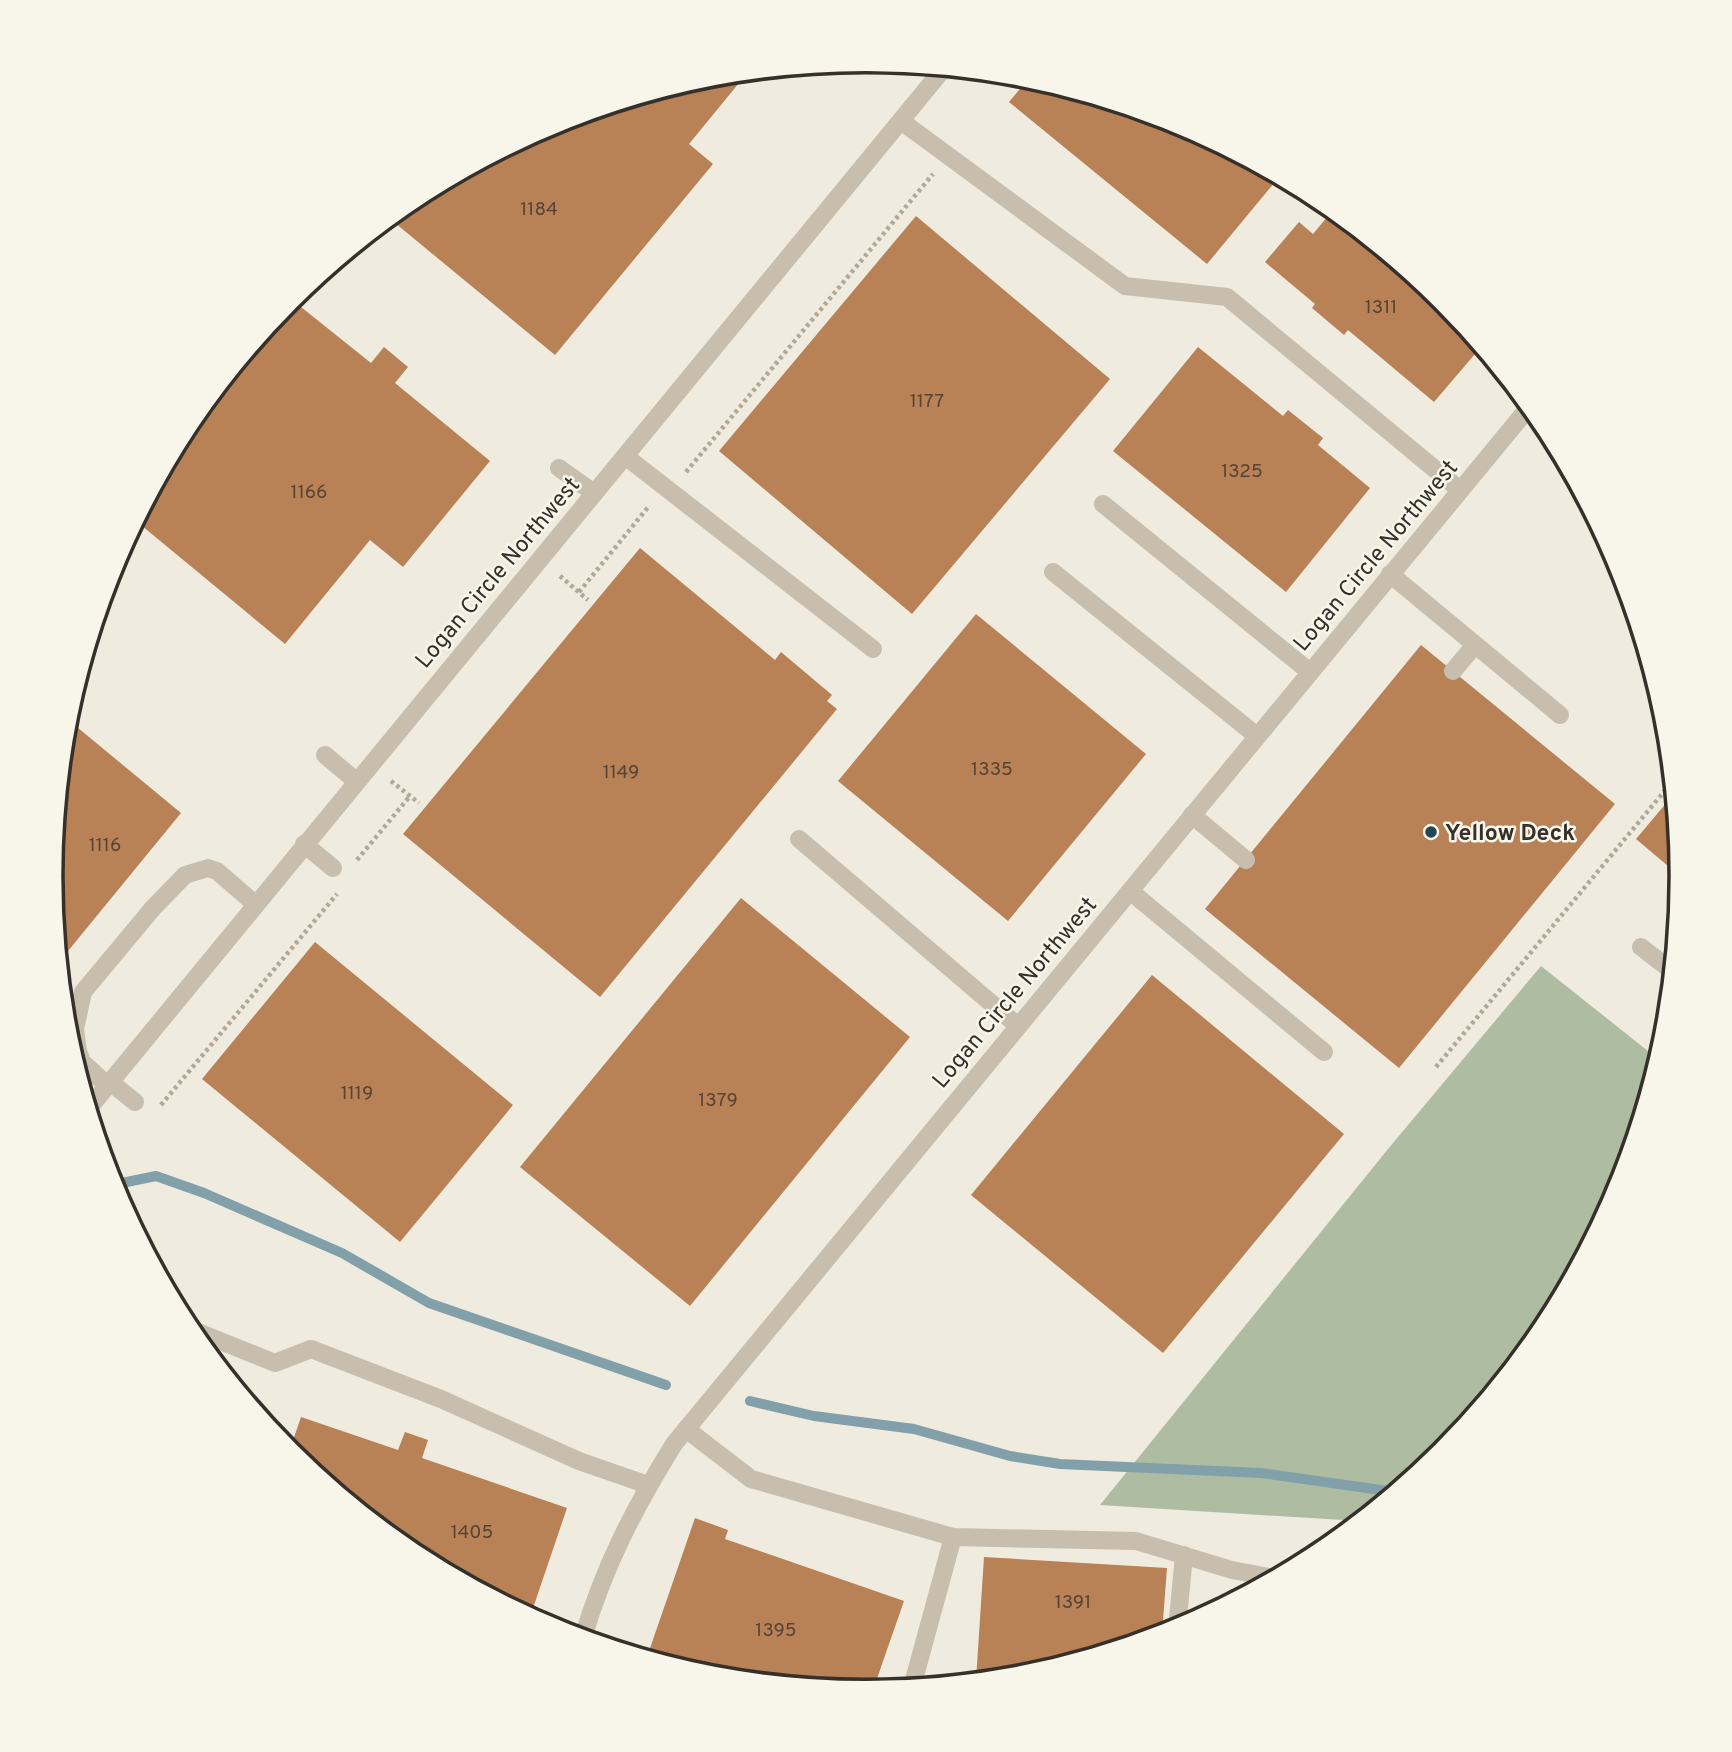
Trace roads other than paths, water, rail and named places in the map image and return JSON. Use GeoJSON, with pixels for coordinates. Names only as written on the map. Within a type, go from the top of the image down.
{"type":"FeatureCollection","features":[{"type":"Feature","properties":{"kind":"street","name":"Logan Circle Northwest"},"geometry":{"type":"LineString","coordinates":[[95,1100],[937,77]]}},
{"type":"Feature","properties":{"kind":"street"},"geometry":{"type":"LineString","coordinates":[[901,121],[1125,286],[1227,297],[1460,490]]}},
{"type":"Feature","properties":{"kind":"street","name":"Logan Circle Northwest"},"geometry":{"type":"LineString","coordinates":[[586,1628],[596,1595],[629,1517],[686,1429],[1523,415]]}},
{"type":"Feature","properties":{"kind":"street"},"geometry":{"type":"LineString","coordinates":[[625,456],[873,649]]}},
{"type":"Feature","properties":{"kind":"street"},"geometry":{"type":"LineString","coordinates":[[559,468],[594,493]]}},
{"type":"Feature","properties":{"kind":"street"},"geometry":{"type":"LineString","coordinates":[[1102,503],[1310,672]]}},
{"type":"Feature","properties":{"kind":"street"},"geometry":{"type":"LineString","coordinates":[[1052,572],[1257,736]]}},
{"type":"Feature","properties":{"kind":"street"},"geometry":{"type":"LineString","coordinates":[[1390,574],[1560,715]]}},
{"type":"Feature","properties":{"kind":"street"},"geometry":{"type":"LineString","coordinates":[[1453,671],[1475,645]]}},
{"type":"Feature","properties":{"kind":"street"},"geometry":{"type":"LineString","coordinates":[[324,755],[356,781]]}},
{"type":"Feature","properties":{"kind":"street"},"geometry":{"type":"LineString","coordinates":[[1192,815],[1246,860]]}},
{"type":"Feature","properties":{"kind":"street"},"geometry":{"type":"LineString","coordinates":[[799,839],[1018,1026]]}},
{"type":"Feature","properties":{"kind":"street"},"geometry":{"type":"LineString","coordinates":[[304,844],[333,868]]}},
{"type":"Feature","properties":{"kind":"street"},"geometry":{"type":"LineString","coordinates":[[76,1021],[78,1006],[92,982],[153,908],[185,875],[208,867],[217,871],[255,904]]}},
{"type":"Feature","properties":{"kind":"street"},"geometry":{"type":"LineString","coordinates":[[1130,891],[1324,1052]]}},
{"type":"Feature","properties":{"kind":"street"},"geometry":{"type":"LineString","coordinates":[[1641,947],[1664,964]]}},
{"type":"Feature","properties":{"kind":"street"},"geometry":{"type":"LineString","coordinates":[[85,1065],[135,1102]]}},
{"type":"Feature","properties":{"kind":"street"},"geometry":{"type":"LineString","coordinates":[[208,1336],[275,1363],[311,1349],[442,1399],[579,1461],[648,1485]]}},
{"type":"Feature","properties":{"kind":"street"},"geometry":{"type":"LineString","coordinates":[[686,1429],[751,1479],[953,1537],[1136,1541],[1261,1575]]}},
{"type":"Feature","properties":{"kind":"street"},"geometry":{"type":"LineString","coordinates":[[915,1677],[953,1537]]}},
{"type":"Feature","properties":{"kind":"street"},"geometry":{"type":"LineString","coordinates":[[1178,1616],[1184,1555]]}},
{"type":"Feature","properties":{"kind":"waterway"},"geometry":{"type":"LineString","coordinates":[[124,1183],[156,1176],[204,1193],[342,1253],[429,1303],[666,1385]]}},
{"type":"Feature","properties":{"kind":"waterway"},"geometry":{"type":"LineString","coordinates":[[750,1401],[814,1416],[914,1429],[1010,1456],[1060,1464],[1261,1473],[1383,1490]]}},
{"type":"Feature","properties":{"kind":"place","name":"Yellow Deck"},"geometry":{"type":"Point","coordinates":[1431,832]}}]}
